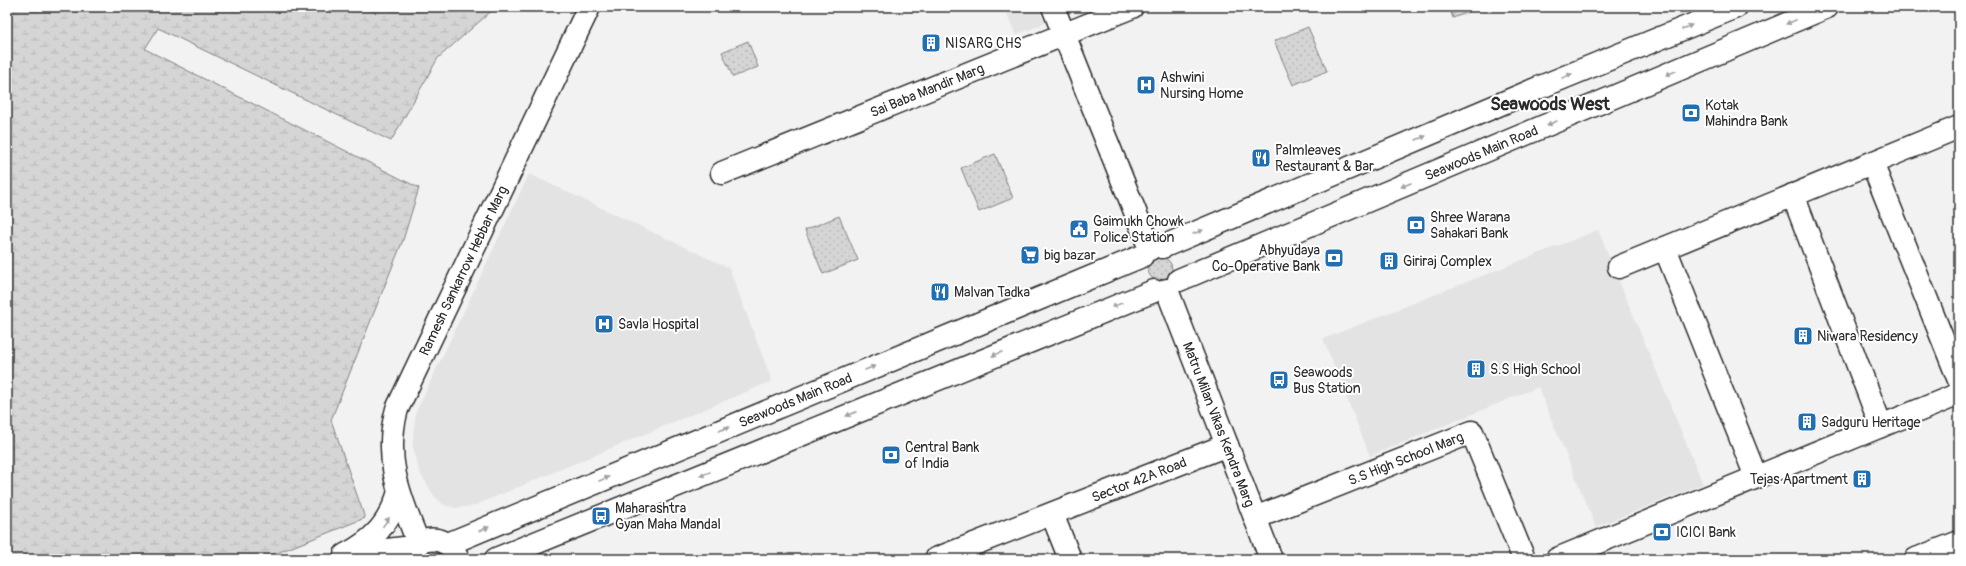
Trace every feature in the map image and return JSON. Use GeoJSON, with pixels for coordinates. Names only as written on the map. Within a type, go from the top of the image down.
{"type":"FeatureCollection","features":[{"type":"Feature","properties":{"kind":"street","name":"Ramesh Sankarrow Hebbar Marg"},"geometry":{"type":"LineString","coordinates":[[408,552],[399,492],[393,468],[393,425],[397,409],[588,7]]}},
{"type":"Feature","properties":{"kind":"street"},"geometry":{"type":"LineString","coordinates":[[1053,7],[1151,251]]}},
{"type":"Feature","properties":{"kind":"street","name":"Sai Baba Mandir Marg"},"geometry":{"type":"LineString","coordinates":[[722,173],[1132,7]]}},
{"type":"Feature","properties":{"kind":"street","name":"Seawoods Main Road"},"geometry":{"type":"LineString","coordinates":[[453,551],[1151,251],[1736,7]]}},
{"type":"Feature","properties":{"kind":"street","name":"Seawoods Main Road"},"geometry":{"type":"LineString","coordinates":[[506,556],[1167,287],[1827,7]]}},
{"type":"Feature","properties":{"kind":"street"},"geometry":{"type":"LineString","coordinates":[[1619,267],[1959,128]]}},
{"type":"Feature","properties":{"kind":"street"},"geometry":{"type":"LineString","coordinates":[[1872,163],[1959,380]]}},
{"type":"Feature","properties":{"kind":"street"},"geometry":{"type":"LineString","coordinates":[[1793,195],[1881,426]]}},
{"type":"Feature","properties":{"kind":"street"},"geometry":{"type":"LineString","coordinates":[[1665,248],[1756,478]]}},
{"type":"Feature","properties":{"kind":"street"},"geometry":{"type":"LineString","coordinates":[[1151,251],[1172,251],[1180,259],[1182,270],[1167,287],[1145,286],[1139,278],[1137,268],[1151,251]]}},
{"type":"Feature","properties":{"kind":"street","name":"Matru Milan Vikas Kendra Marg"},"geometry":{"type":"LineString","coordinates":[[1167,287],[1271,559]]}},
{"type":"Feature","properties":{"kind":"street"},"geometry":{"type":"LineString","coordinates":[[1557,559],[1959,394]]}},
{"type":"Feature","properties":{"kind":"street","name":"S.S High School Marg"},"geometry":{"type":"LineString","coordinates":[[1255,518],[1472,432],[1524,559]]}},
{"type":"Feature","properties":{"kind":"street","name":"Sector 42A Road"},"geometry":{"type":"LineString","coordinates":[[936,559],[1227,445]]}},
{"type":"Feature","properties":{"kind":"street"},"geometry":{"type":"LineString","coordinates":[[340,557],[365,544],[384,526],[390,516],[399,492]]}},
{"type":"Feature","properties":{"kind":"street"},"geometry":{"type":"LineString","coordinates":[[1052,514],[1070,559]]}},
{"type":"Feature","properties":{"kind":"street"},"geometry":{"type":"LineString","coordinates":[[340,557],[408,552],[433,539],[453,551]]}},
{"type":"Feature","properties":{"kind":"street"},"geometry":{"type":"LineString","coordinates":[[1916,559],[1959,542]]}},
{"type":"Feature","properties":{"kind":"shaded area"},"geometry":{"type":"Polygon","coordinates":[[[1004,7],[1038,7],[1045,23],[1016,35],[1004,7]]]}},
{"type":"Feature","properties":{"kind":"shaded area","name":"Savla Hospital"},"geometry":{"type":"Polygon","coordinates":[[[529,174],[729,268],[772,381],[473,506],[455,508],[444,505],[435,497],[420,473],[413,447],[416,412],[529,174]]]}},
{"type":"Feature","properties":{"kind":"shaded area"},"geometry":{"type":"Polygon","coordinates":[[[1598,230],[1703,484],[1596,527],[1538,387],[1370,456],[1323,339],[1598,230]]]}},
{"type":"Feature","properties":{"kind":"green space"},"geometry":{"type":"Polygon","coordinates":[[[7,7],[496,7],[438,58],[391,141],[158,28],[145,49],[419,188],[403,240],[331,420],[365,518],[262,559],[7,559],[7,7]]]}},
{"type":"Feature","properties":{"kind":"green space"},"geometry":{"type":"Polygon","coordinates":[[[1449,7],[1481,7],[1453,18],[1449,7]]]}},
{"type":"Feature","properties":{"kind":"green space"},"geometry":{"type":"Polygon","coordinates":[[[1308,27],[1327,71],[1293,85],[1274,41],[1308,27]]]}},
{"type":"Feature","properties":{"kind":"green space"},"geometry":{"type":"Polygon","coordinates":[[[748,41],[758,67],[733,77],[722,52],[748,41]]]}},
{"type":"Feature","properties":{"kind":"green space"},"geometry":{"type":"Polygon","coordinates":[[[995,154],[1013,198],[979,212],[961,168],[995,154]]]}},
{"type":"Feature","properties":{"kind":"green space"},"geometry":{"type":"Polygon","coordinates":[[[839,216],[858,260],[823,274],[805,230],[839,216]]]}},
{"type":"Feature","properties":{"kind":"green space"},"geometry":{"type":"Polygon","coordinates":[[[1160,257],[1169,260],[1172,269],[1169,278],[1160,281],[1151,278],[1148,269],[1151,260],[1160,257]]]}},
{"type":"Feature","properties":{"kind":"green space"},"geometry":{"type":"Polygon","coordinates":[[[431,552],[439,554],[444,559],[421,559],[426,554],[431,552]]]}},
{"type":"Feature","properties":{"kind":"place","name":"NISARG CHS"},"geometry":{"type":"Point","coordinates":[931,43]}},
{"type":"Feature","properties":{"kind":"place","name":"Ashwini Nursing Home"},"geometry":{"type":"Point","coordinates":[1146,85]}},
{"type":"Feature","properties":{"kind":"place","name":"Kotak Mahindra Bank"},"geometry":{"type":"Point","coordinates":[1691,113]}},
{"type":"Feature","properties":{"kind":"place","name":"Palmleaves Restaurant & Bar"},"geometry":{"type":"Point","coordinates":[1261,158]}},
{"type":"Feature","properties":{"kind":"place","name":"Shree Warana Sahakari Bank"},"geometry":{"type":"Point","coordinates":[1416,225]}},
{"type":"Feature","properties":{"kind":"place","name":"Gaimukh Chowk Police Station"},"geometry":{"type":"Point","coordinates":[1079,229]}},
{"type":"Feature","properties":{"kind":"place","name":"big bazar"},"geometry":{"type":"Point","coordinates":[1030,255]}},
{"type":"Feature","properties":{"kind":"place","name":"Abhyudaya Co-Operative Bank"},"geometry":{"type":"Point","coordinates":[1334,258]}},
{"type":"Feature","properties":{"kind":"place","name":"Giriraj Complex"},"geometry":{"type":"Point","coordinates":[1389,261]}},
{"type":"Feature","properties":{"kind":"place","name":"Malvan Tadka"},"geometry":{"type":"Point","coordinates":[940,292]}},
{"type":"Feature","properties":{"kind":"place","name":"Savla Hospital"},"geometry":{"type":"Point","coordinates":[604,324]}},
{"type":"Feature","properties":{"kind":"place","name":"Niwara Residency"},"geometry":{"type":"Point","coordinates":[1803,336]}},
{"type":"Feature","properties":{"kind":"place","name":"S.S High School"},"geometry":{"type":"Point","coordinates":[1476,369]}},
{"type":"Feature","properties":{"kind":"place","name":"Seawoods Bus Station"},"geometry":{"type":"Point","coordinates":[1279,380]}},
{"type":"Feature","properties":{"kind":"place","name":"Sadguru Heritage"},"geometry":{"type":"Point","coordinates":[1807,422]}},
{"type":"Feature","properties":{"kind":"place","name":"Central Bank of India"},"geometry":{"type":"Point","coordinates":[891,455]}},
{"type":"Feature","properties":{"kind":"place","name":"Tejas Apartment"},"geometry":{"type":"Point","coordinates":[1862,479]}},
{"type":"Feature","properties":{"kind":"place","name":"Maharashtra Gyan Maha Mandal"},"geometry":{"type":"Point","coordinates":[601,516]}},
{"type":"Feature","properties":{"kind":"place","name":"ICICI Bank"},"geometry":{"type":"Point","coordinates":[1662,532]}},
{"type":"Feature","properties":{"kind":"district","name":"Seawoods West"},"geometry":{"type":"Point","coordinates":[1550,104]}}]}
